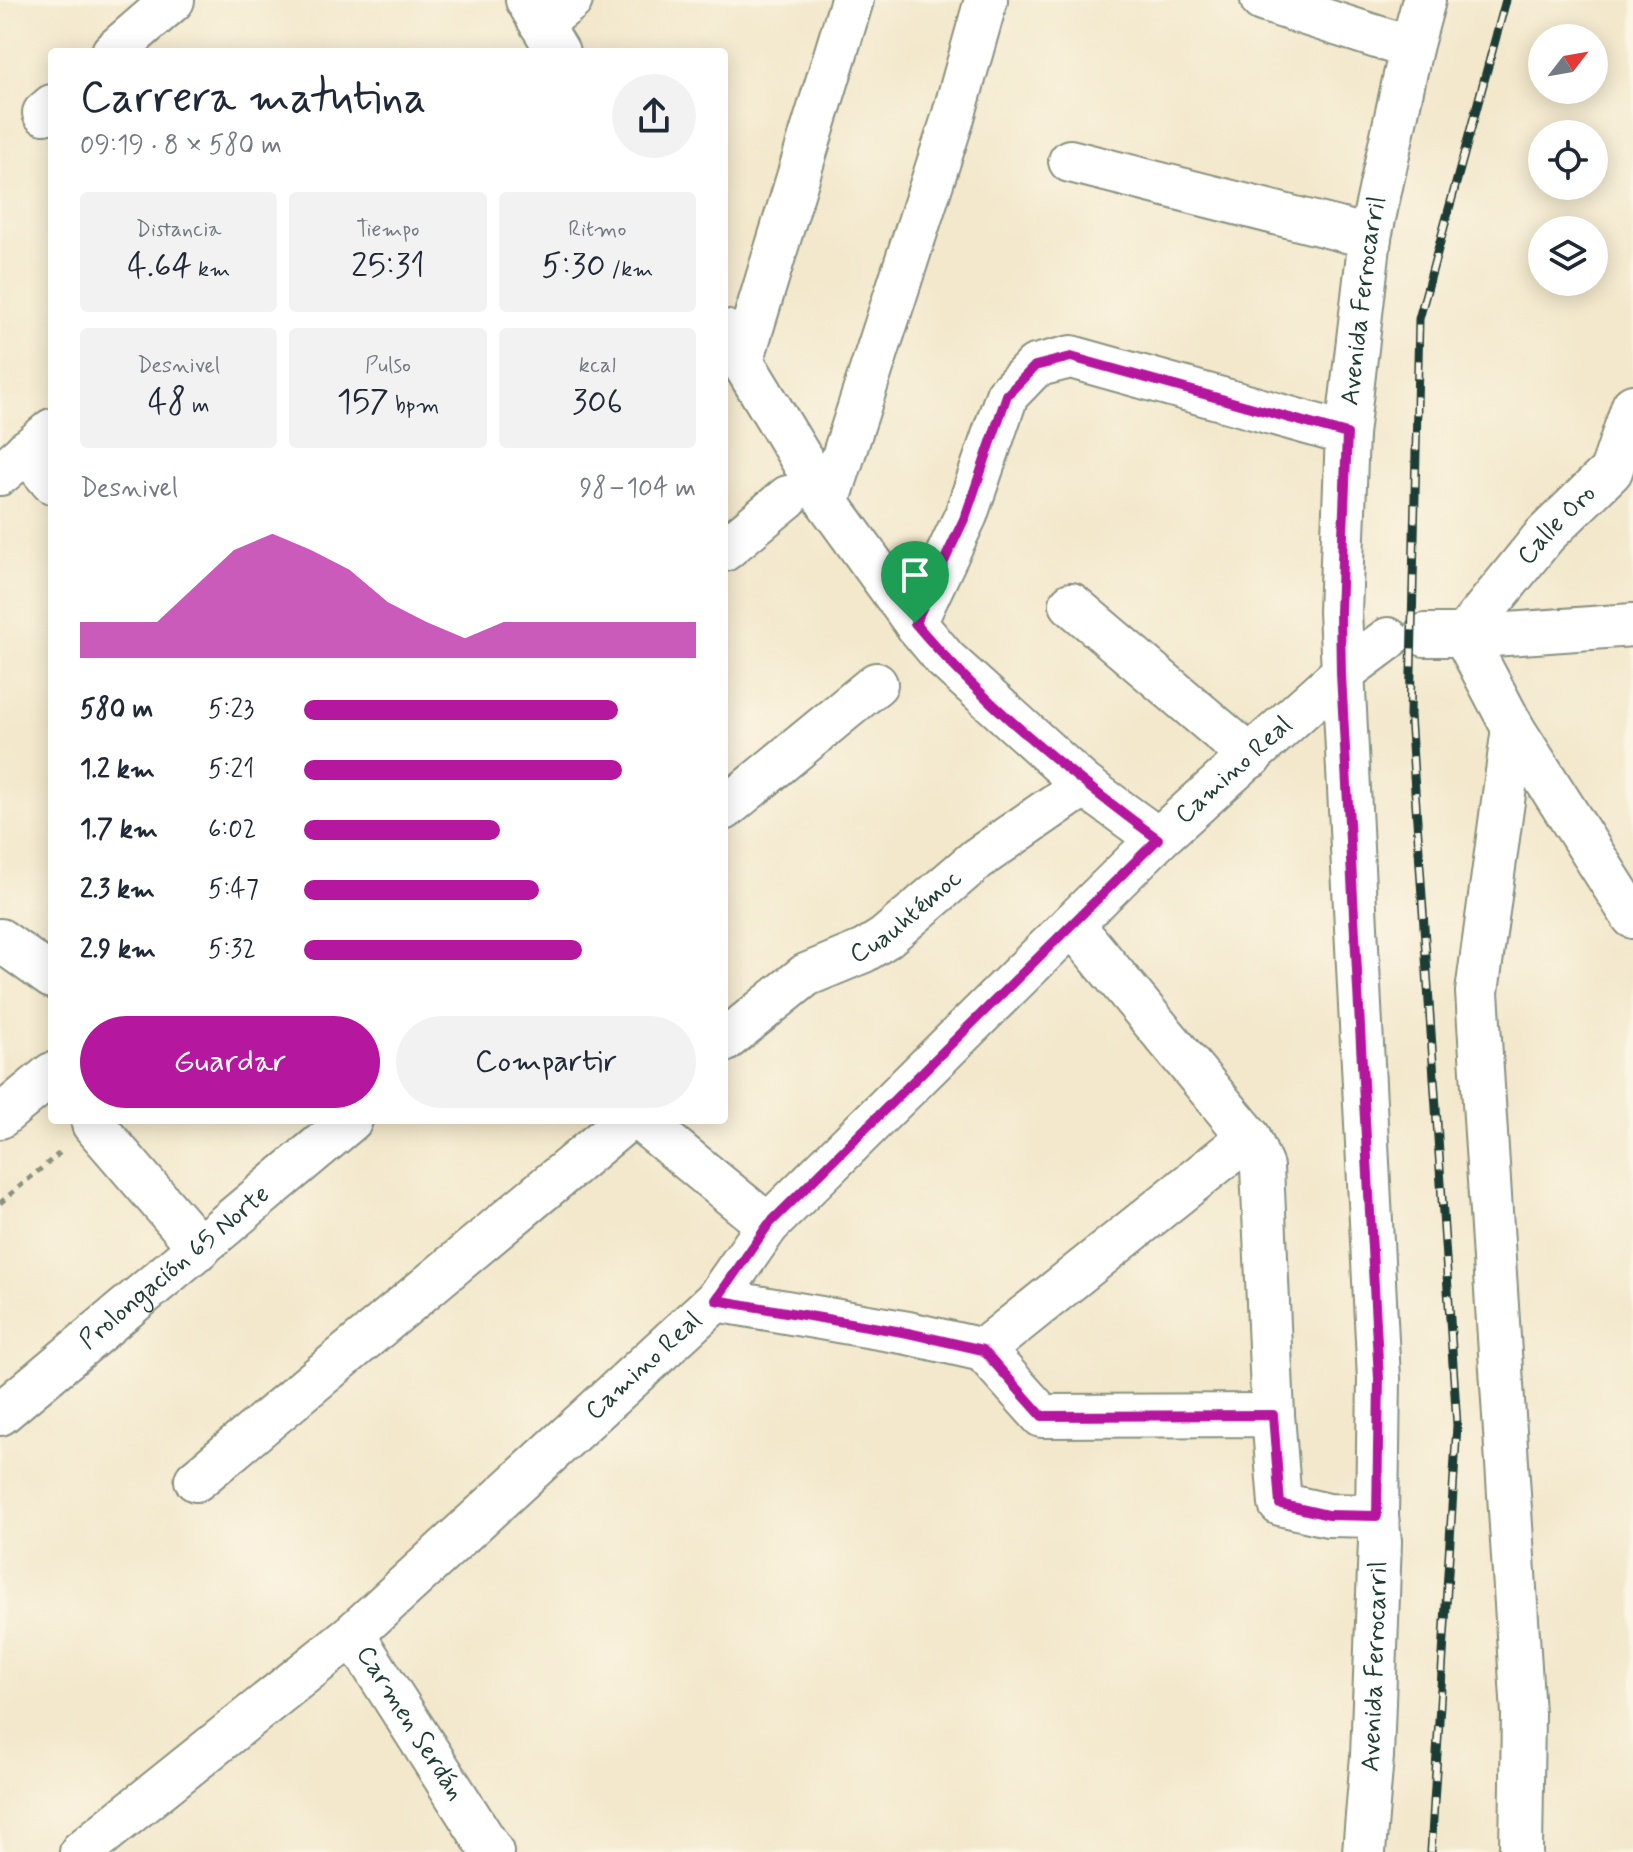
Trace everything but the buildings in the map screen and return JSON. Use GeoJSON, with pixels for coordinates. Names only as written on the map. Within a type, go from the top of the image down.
{"type":"FeatureCollection","features":[{"type":"Feature","properties":{"kind":"street"},"geometry":{"type":"LineString","coordinates":[[118,48],[173,0]]}},
{"type":"Feature","properties":{"kind":"street"},"geometry":{"type":"LineString","coordinates":[[852,0],[733,346],[828,503],[945,659],[1084,785],[1158,839]]}},
{"type":"Feature","properties":{"kind":"street"},"geometry":{"type":"LineString","coordinates":[[828,503],[952,121],[986,0]]}},
{"type":"Feature","properties":{"kind":"street"},"geometry":{"type":"LineString","coordinates":[[1262,0],[1411,48]]}},
{"type":"Feature","properties":{"kind":"street","name":"Avenida Ferrocarril"},"geometry":{"type":"LineString","coordinates":[[1364,1852],[1372,1756],[1380,1541],[1377,1516],[1379,1379],[1340,612],[1347,434],[1370,237],[1424,0]]}},
{"type":"Feature","properties":{"kind":"street"},"geometry":{"type":"LineString","coordinates":[[1070,161],[1370,237]]}},
{"type":"Feature","properties":{"kind":"street"},"geometry":{"type":"LineString","coordinates":[[915,623],[966,515],[1007,395],[1035,366],[1071,357],[1347,434]]}},
{"type":"Feature","properties":{"kind":"street","name":"Calle Oro"},"geometry":{"type":"LineString","coordinates":[[1341,674],[1426,636],[1622,467],[1633,406]]}},
{"type":"Feature","properties":{"kind":"street"},"geometry":{"type":"LineString","coordinates":[[728,547],[788,497]]}},
{"type":"Feature","properties":{"kind":"street"},"geometry":{"type":"LineString","coordinates":[[1071,604],[1251,757]]}},
{"type":"Feature","properties":{"kind":"street"},"geometry":{"type":"LineString","coordinates":[[1426,636],[1633,625]]}},
{"type":"Feature","properties":{"kind":"street"},"geometry":{"type":"LineString","coordinates":[[1426,636],[1513,728],[1633,917]]}},
{"type":"Feature","properties":{"kind":"street","name":"Camino Real"},"geometry":{"type":"LineString","coordinates":[[81,1852],[126,1838],[716,1300],[768,1225],[1158,839],[1341,674]]}},
{"type":"Feature","properties":{"kind":"street"},"geometry":{"type":"LineString","coordinates":[[728,806],[876,684]]}},
{"type":"Feature","properties":{"kind":"street"},"geometry":{"type":"LineString","coordinates":[[1513,728],[1477,992],[1523,1714],[1521,1852]]}},
{"type":"Feature","properties":{"kind":"street","name":"Cuauhtémoc"},"geometry":{"type":"LineString","coordinates":[[728,1038],[806,975],[864,951],[885,938],[977,859],[1084,785]]}},
{"type":"Feature","properties":{"kind":"street"},"geometry":{"type":"LineString","coordinates":[[1072,924],[1249,1137],[1262,1167],[1280,1504],[1328,1515],[1377,1516]]}},
{"type":"Feature","properties":{"kind":"street"},"geometry":{"type":"LineString","coordinates":[[0,940],[48,974]]}},
{"type":"Feature","properties":{"kind":"street"},"geometry":{"type":"LineString","coordinates":[[0,1117],[48,1077]]}},
{"type":"Feature","properties":{"kind":"street"},"geometry":{"type":"LineString","coordinates":[[93,1124],[200,1248]]}},
{"type":"Feature","properties":{"kind":"street","name":"Prolongación 65 Norte"},"geometry":{"type":"LineString","coordinates":[[0,1414],[346,1124]]}},
{"type":"Feature","properties":{"kind":"street"},"geometry":{"type":"LineString","coordinates":[[196,1480],[622,1124]]}},
{"type":"Feature","properties":{"kind":"street"},"geometry":{"type":"LineString","coordinates":[[645,1124],[768,1225]]}},
{"type":"Feature","properties":{"kind":"street"},"geometry":{"type":"LineString","coordinates":[[983,1350],[1249,1137]]}},
{"type":"Feature","properties":{"kind":"street"},"geometry":{"type":"LineString","coordinates":[[716,1300],[908,1333],[983,1350],[1042,1416],[1273,1415]]}},
{"type":"Feature","properties":{"kind":"street","name":"Carmen Serdán"},"geometry":{"type":"LineString","coordinates":[[353,1634],[492,1852]]}},
{"type":"Feature","properties":{"kind":"path"},"geometry":{"type":"LineString","coordinates":[[0,1203],[93,1124]]}},
{"type":"Feature","properties":{"kind":"railway"},"geometry":{"type":"LineString","coordinates":[[1431,1852],[1457,1425],[1410,715],[1419,319],[1506,0]]}},
{"type":"Feature","properties":{"kind":"route"},"geometry":{"type":"LineString","coordinates":[[1071,357],[1347,434],[1340,612],[1341,674],[1379,1379],[1377,1516],[1328,1515],[1280,1504],[1273,1415],[1042,1416],[983,1350],[908,1333],[716,1300],[768,1225],[1158,839],[1084,785],[945,659],[915,623],[966,515],[1007,395],[1035,366],[1071,357]]}}]}
